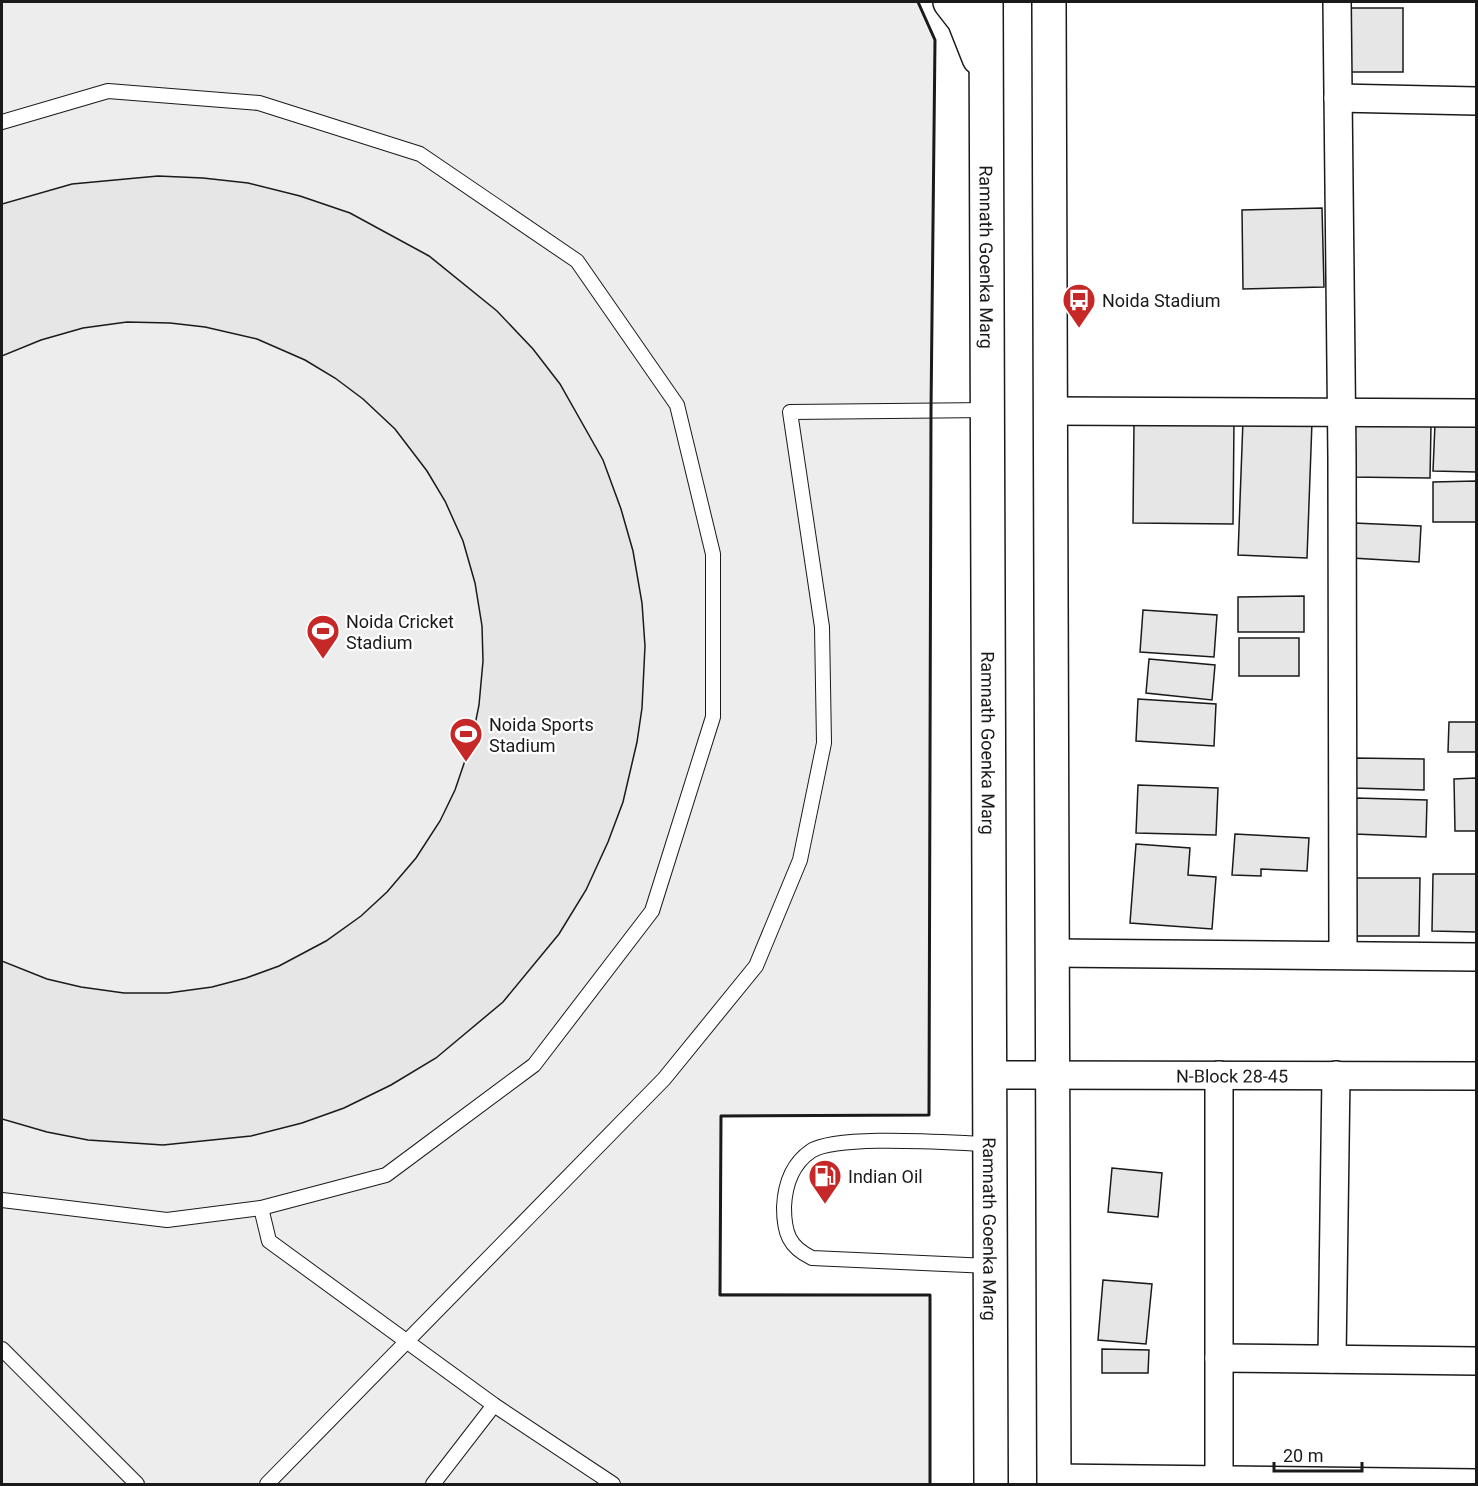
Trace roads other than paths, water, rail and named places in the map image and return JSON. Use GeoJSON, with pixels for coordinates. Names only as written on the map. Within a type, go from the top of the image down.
{"type":"FeatureCollection","features":[{"type":"Feature","properties":{"kind":"street"},"geometry":{"type":"LineString","coordinates":[[950,2],[964,20],[985,74]]}},
{"type":"Feature","properties":{"kind":"street","name":"Ramnath Goenka Marg"},"geometry":{"type":"LineString","coordinates":[[986,2],[991,1485]]}},
{"type":"Feature","properties":{"kind":"street"},"geometry":{"type":"LineString","coordinates":[[1049,2],[1054,1481],[1219,1480],[1474,1484]]}},
{"type":"Feature","properties":{"kind":"street"},"geometry":{"type":"LineString","coordinates":[[1337,2],[1342,413],[1343,956]]}},
{"type":"Feature","properties":{"kind":"street"},"geometry":{"type":"LineString","coordinates":[[1338,98],[1476,100]]}},
{"type":"Feature","properties":{"kind":"street"},"geometry":{"type":"LineString","coordinates":[[1050,411],[1476,413]]}},
{"type":"Feature","properties":{"kind":"street"},"geometry":{"type":"LineString","coordinates":[[1052,953],[1476,957]]}},
{"type":"Feature","properties":{"kind":"street","name":"N-Block 28-45"},"geometry":{"type":"LineString","coordinates":[[989,1075],[1476,1076]]}},
{"type":"Feature","properties":{"kind":"street"},"geometry":{"type":"LineString","coordinates":[[1219,1075],[1219,1480]]}},
{"type":"Feature","properties":{"kind":"street"},"geometry":{"type":"LineString","coordinates":[[1332,1359],[1336,1075]]}},
{"type":"Feature","properties":{"kind":"street"},"geometry":{"type":"LineString","coordinates":[[1218,1358],[1476,1361]]}},
{"type":"Feature","properties":{"kind":"lane"},"geometry":{"type":"LineString","coordinates":[[2,122],[108,91],[143,93],[259,103],[420,154],[577,261],[677,405],[713,554],[713,717],[652,911],[534,1065],[386,1175],[261,1209],[167,1220],[2,1200]]}},
{"type":"Feature","properties":{"kind":"lane"},"geometry":{"type":"LineString","coordinates":[[267,1485],[664,1079],[756,966],[800,860],[824,743],[822,639],[790,412],[988,410]]}},
{"type":"Feature","properties":{"kind":"lane"},"geometry":{"type":"LineString","coordinates":[[989,1144],[842,1142],[812,1150],[800,1160],[790,1175],[785,1194],[784,1226],[794,1246],[812,1258],[989,1266]]}},
{"type":"Feature","properties":{"kind":"lane"},"geometry":{"type":"LineString","coordinates":[[261,1209],[269,1241],[494,1405],[613,1485]]}},
{"type":"Feature","properties":{"kind":"lane"},"geometry":{"type":"LineString","coordinates":[[2,1349],[137,1485]]}},
{"type":"Feature","properties":{"kind":"lane"},"geometry":{"type":"LineString","coordinates":[[433,1485],[494,1405]]}},
{"type":"Feature","properties":{"kind":"place","name":"Noida Stadium"},"geometry":{"type":"Point","coordinates":[1079,329]}},
{"type":"Feature","properties":{"kind":"place","name":"Noida Cricket Stadium"},"geometry":{"type":"Point","coordinates":[323,660]}},
{"type":"Feature","properties":{"kind":"place","name":"Noida Sports Stadium"},"geometry":{"type":"Point","coordinates":[466,763]}},
{"type":"Feature","properties":{"kind":"place","name":"Indian Oil"},"geometry":{"type":"Point","coordinates":[825,1205]}}]}
